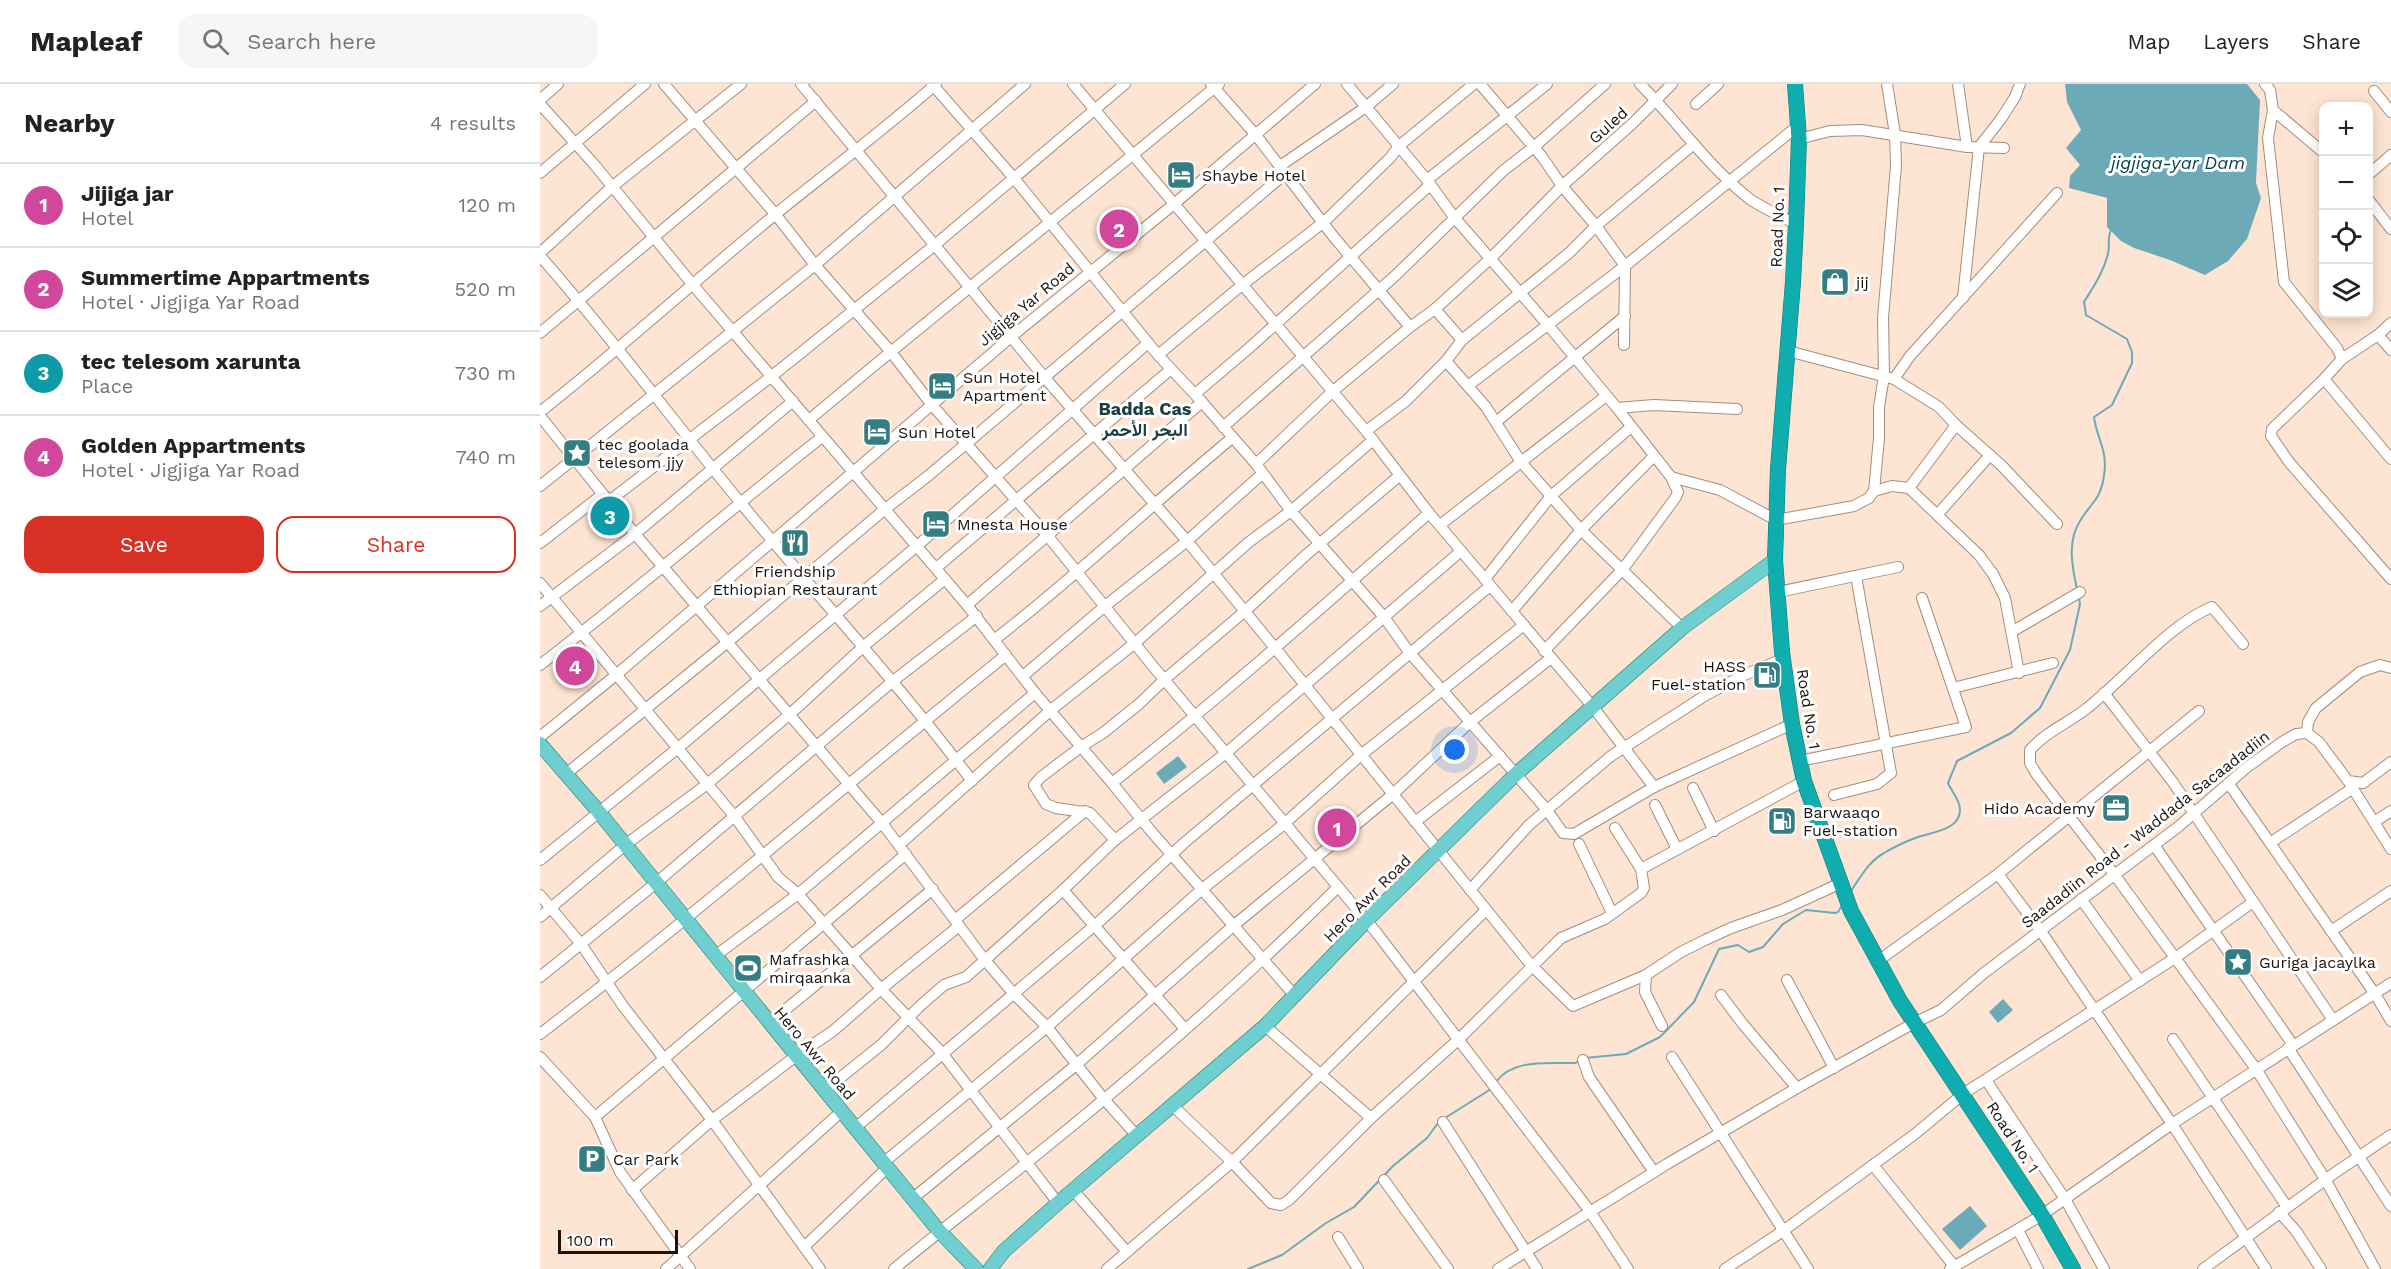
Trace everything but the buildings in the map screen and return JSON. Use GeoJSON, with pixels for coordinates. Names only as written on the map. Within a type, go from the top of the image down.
{"type":"FeatureCollection","features":[{"type":"Feature","properties":{"kind":"highway","name":"Road No. 1"},"geometry":{"type":"LineString","coordinates":[[1796,84],[1799,132],[1796,224],[1778,469],[1776,560],[1783,659],[1792,724],[1804,781],[1851,911],[1878,961],[1914,1023],[2042,1215],[2073,1269]]}},
{"type":"Feature","properties":{"kind":"main road","name":"Hero Awr Road"},"geometry":{"type":"LineString","coordinates":[[990,1269],[1004,1251],[1072,1190],[1265,1026],[1367,920],[1516,774],[1682,628],[1776,560]]}},
{"type":"Feature","properties":{"kind":"main road","name":"Hero Awr Road"},"geometry":{"type":"LineString","coordinates":[[540,744],[598,811],[912,1199],[976,1269]]}},
{"type":"Feature","properties":{"kind":"street"},"geometry":{"type":"LineString","coordinates":[[558,84],[540,102],[884,510],[977,616],[1035,693],[1082,746],[1141,819],[1262,962],[1294,996]]}},
{"type":"Feature","properties":{"kind":"street"},"geometry":{"type":"LineString","coordinates":[[540,173],[645,84]]}},
{"type":"Feature","properties":{"kind":"street"},"geometry":{"type":"LineString","coordinates":[[664,84],[776,215],[814,265],[891,352],[932,405],[1047,535],[1284,824],[1367,920],[1589,1210],[1628,1269]]}},
{"type":"Feature","properties":{"kind":"street"},"geometry":{"type":"LineString","coordinates":[[741,84],[613,186],[540,255],[579,300],[652,394],[802,578],[893,681],[972,782]]}},
{"type":"Feature","properties":{"kind":"street"},"geometry":{"type":"LineString","coordinates":[[801,84],[1071,409],[1187,541],[1531,965],[1573,1006],[1646,975],[1682,952],[1714,936],[1782,910],[1841,883]]}},
{"type":"Feature","properties":{"kind":"street"},"geometry":{"type":"LineString","coordinates":[[540,486],[814,265],[1025,84]]}},
{"type":"Feature","properties":{"kind":"street"},"geometry":{"type":"LineString","coordinates":[[1073,84],[1369,435],[1429,513],[1593,707],[1654,787]]}},
{"type":"Feature","properties":{"kind":"street"},"geometry":{"type":"LineString","coordinates":[[540,543],[689,439],[772,376],[936,244],[1012,177],[1125,84]]}},
{"type":"Feature","properties":{"kind":"street","name":"Jigjiga Yar Road"},"geometry":{"type":"LineString","coordinates":[[540,737],[616,675],[1011,336],[1174,204],[1315,84]]}},
{"type":"Feature","properties":{"kind":"street"},"geometry":{"type":"LineString","coordinates":[[912,1199],[1077,1065],[1233,926],[1392,795],[1547,654],[1623,569],[1678,492],[1671,477],[1653,457],[1617,408],[1454,217],[1347,84]]}},
{"type":"Feature","properties":{"kind":"street"},"geometry":{"type":"LineString","coordinates":[[566,774],[1045,378],[1204,241],[1283,169],[1393,84]]}},
{"type":"Feature","properties":{"kind":"street"},"geometry":{"type":"LineString","coordinates":[[1158,355],[1242,285],[1324,222],[1390,158],[1399,146],[1474,84]]}},
{"type":"Feature","properties":{"kind":"street"},"geometry":{"type":"LineString","coordinates":[[1480,84],[1534,147],[1625,266],[1624,345]]}},
{"type":"Feature","properties":{"kind":"street"},"geometry":{"type":"LineString","coordinates":[[967,605],[1125,470],[1275,323],[1473,141],[1547,84]]}},
{"type":"Feature","properties":{"kind":"street"},"geometry":{"type":"LineString","coordinates":[[1223,427],[1380,290],[1504,170],[1534,147],[1605,84]]}},
{"type":"Feature","properties":{"kind":"street"},"geometry":{"type":"LineString","coordinates":[[1640,84],[1728,180],[1754,202],[1796,224]]}},
{"type":"Feature","properties":{"kind":"street","name":"Guled"},"geometry":{"type":"LineString","coordinates":[[1256,464],[1332,392],[1410,327],[1436,309],[1491,258],[1562,186],[1632,124],[1672,84]]}},
{"type":"Feature","properties":{"kind":"street"},"geometry":{"type":"LineString","coordinates":[[1696,104],[1718,84]]}},
{"type":"Feature","properties":{"kind":"street"},"geometry":{"type":"LineString","coordinates":[[1671,477],[1720,490],[1776,520],[1854,506],[1869,498],[1874,491],[1879,438],[1879,406],[1889,377],[1883,318],[1896,166],[1895,134],[1887,84]]}},
{"type":"Feature","properties":{"kind":"street"},"geometry":{"type":"LineString","coordinates":[[1958,84],[1967,147]]}},
{"type":"Feature","properties":{"kind":"street"},"geometry":{"type":"LineString","coordinates":[[1963,298],[1979,147],[2001,119],[2020,84]]}},
{"type":"Feature","properties":{"kind":"street"},"geometry":{"type":"LineString","coordinates":[[540,412],[618,350],[776,215],[934,85],[1158,355],[1256,464],[1291,511],[1353,580],[1409,652],[1547,810],[1563,832],[1574,834],[1654,787],[1792,724]]}},
{"type":"Feature","properties":{"kind":"street"},"geometry":{"type":"LineString","coordinates":[[809,420],[969,286],[1133,156],[1215,85],[1350,256],[1410,327]]}},
{"type":"Feature","properties":{"kind":"street"},"geometry":{"type":"LineString","coordinates":[[2270,86],[2273,110],[2268,138],[2284,282],[2337,348],[2342,359]]}},
{"type":"Feature","properties":{"kind":"street"},"geometry":{"type":"LineString","coordinates":[[2374,91],[2391,112]]}},
{"type":"Feature","properties":{"kind":"street"},"geometry":{"type":"LineString","coordinates":[[540,333],[816,101]]}},
{"type":"Feature","properties":{"kind":"street"},"geometry":{"type":"LineString","coordinates":[[2273,110],[2319,149]]}},
{"type":"Feature","properties":{"kind":"street"},"geometry":{"type":"LineString","coordinates":[[1469,386],[1625,266],[1728,180],[1799,132],[1862,130],[1967,147],[2004,148]]}},
{"type":"Feature","properties":{"kind":"street"},"geometry":{"type":"LineString","coordinates":[[595,1117],[826,924],[972,782],[1051,710],[1135,643],[1258,535],[1291,511],[1446,361],[1462,340],[1569,253],[1596,226],[1694,144]]}},
{"type":"Feature","properties":{"kind":"street"},"geometry":{"type":"LineString","coordinates":[[2373,171],[2391,155]]}},
{"type":"Feature","properties":{"kind":"street"},"geometry":{"type":"LineString","coordinates":[[1889,377],[2057,192]]}},
{"type":"Feature","properties":{"kind":"street"},"geometry":{"type":"LineString","coordinates":[[2373,206],[2391,229]]}},
{"type":"Feature","properties":{"kind":"street"},"geometry":{"type":"LineString","coordinates":[[1436,309],[1462,340]]}},
{"type":"Feature","properties":{"kind":"street"},"geometry":{"type":"LineString","coordinates":[[1496,422],[1625,316]]}},
{"type":"Feature","properties":{"kind":"street"},"geometry":{"type":"LineString","coordinates":[[2391,324],[2342,359],[2325,380],[2271,429],[2271,436],[2289,462],[2391,579]]}},
{"type":"Feature","properties":{"kind":"street"},"geometry":{"type":"LineString","coordinates":[[2378,335],[2391,350]]}},
{"type":"Feature","properties":{"kind":"street"},"geometry":{"type":"LineString","coordinates":[[540,860],[678,748],[917,546],[1148,343]]}},
{"type":"Feature","properties":{"kind":"street"},"geometry":{"type":"LineString","coordinates":[[1788,351],[1889,377],[1939,407],[1990,455],[2057,524]]}},
{"type":"Feature","properties":{"kind":"street"},"geometry":{"type":"LineString","coordinates":[[1446,361],[1469,386],[1496,422],[1521,462],[1581,530],[1682,628]]}},
{"type":"Feature","properties":{"kind":"street"},"geometry":{"type":"LineString","coordinates":[[936,568],[1170,369]]}},
{"type":"Feature","properties":{"kind":"street"},"geometry":{"type":"LineString","coordinates":[[2325,380],[2391,459]]}},
{"type":"Feature","properties":{"kind":"street"},"geometry":{"type":"LineString","coordinates":[[1440,525],[1606,396]]}},
{"type":"Feature","properties":{"kind":"street"},"geometry":{"type":"LineString","coordinates":[[540,606],[635,534],[793,401]]}},
{"type":"Feature","properties":{"kind":"street"},"geometry":{"type":"LineString","coordinates":[[1617,408],[1654,405],[1737,409]]}},
{"type":"Feature","properties":{"kind":"street"},"geometry":{"type":"LineString","coordinates":[[542,424],[575,459],[635,534],[729,641],[882,823],[984,959],[1047,1027],[1103,1098],[1137,1136]]}},
{"type":"Feature","properties":{"kind":"street"},"geometry":{"type":"LineString","coordinates":[[1909,488],[1956,425]]}},
{"type":"Feature","properties":{"kind":"street"},"geometry":{"type":"LineString","coordinates":[[855,1128],[1095,925],[1172,854],[1332,720],[1487,583],[1551,496],[1631,427]]}},
{"type":"Feature","properties":{"kind":"street"},"geometry":{"type":"LineString","coordinates":[[540,665],[664,567],[822,436]]}},
{"type":"Feature","properties":{"kind":"street"},"geometry":{"type":"LineString","coordinates":[[994,640],[1078,573],[1153,504],[1232,438]]}},
{"type":"Feature","properties":{"kind":"street"},"geometry":{"type":"LineString","coordinates":[[1938,514],[1990,455]]}},
{"type":"Feature","properties":{"kind":"street"},"geometry":{"type":"LineString","coordinates":[[1512,611],[1581,530],[1653,457]]}},
{"type":"Feature","properties":{"kind":"street"},"geometry":{"type":"LineString","coordinates":[[1023,676],[1105,606],[1187,541],[1262,474]]}},
{"type":"Feature","properties":{"kind":"street"},"geometry":{"type":"LineString","coordinates":[[1115,840],[1090,813],[1056,808],[1046,804],[1034,785],[1041,777],[1139,704],[1399,476]]}},
{"type":"Feature","properties":{"kind":"street"},"geometry":{"type":"LineString","coordinates":[[1874,491],[1892,486],[1909,488],[1979,555],[1994,574],[2005,598],[2013,631],[2019,673]]}},
{"type":"Feature","properties":{"kind":"street"},"geometry":{"type":"LineString","coordinates":[[1112,783],[1196,716],[1429,513]]}},
{"type":"Feature","properties":{"kind":"street"},"geometry":{"type":"LineString","coordinates":[[825,1090],[880,1045],[944,985],[966,976],[1063,890],[1115,840],[1226,753],[1461,551]]}},
{"type":"Feature","properties":{"kind":"street"},"geometry":{"type":"LineString","coordinates":[[1778,592],[1898,567]]}},
{"type":"Feature","properties":{"kind":"street"},"geometry":{"type":"LineString","coordinates":[[1834,795],[1877,784],[1887,779],[1891,773],[1856,576]]}},
{"type":"Feature","properties":{"kind":"street"},"geometry":{"type":"LineString","coordinates":[[540,917],[625,845],[706,784],[789,715],[864,646],[945,579]]}},
{"type":"Feature","properties":{"kind":"street"},"geometry":{"type":"LineString","coordinates":[[540,584],[735,817],[778,877],[798,894],[826,924],[881,989],[942,1053],[1058,1203]]}},
{"type":"Feature","properties":{"kind":"street"},"geometry":{"type":"LineString","coordinates":[[2013,631],[2080,592]]}},
{"type":"Feature","properties":{"kind":"street"},"geometry":{"type":"LineString","coordinates":[[1800,761],[1966,727],[1922,598]]}},
{"type":"Feature","properties":{"kind":"street"},"geometry":{"type":"LineString","coordinates":[[2243,644],[2212,607],[2201,611],[2183,624],[2083,712],[2040,738],[2030,750],[2030,763],[2256,1069],[2325,1179],[2375,1269]]}},
{"type":"Feature","properties":{"kind":"street"},"geometry":{"type":"LineString","coordinates":[[540,977],[735,817],[893,681],[977,616]]}},
{"type":"Feature","properties":{"kind":"street"},"geometry":{"type":"LineString","coordinates":[[804,1247],[885,1165],[970,1090],[1047,1027],[1201,890],[1284,824],[1361,755],[1524,625]]}},
{"type":"Feature","properties":{"kind":"street"},"geometry":{"type":"LineString","coordinates":[[540,1034],[686,920],[762,854],[1006,655]]}},
{"type":"Feature","properties":{"kind":"street"},"geometry":{"type":"LineString","coordinates":[[1470,890],[1529,825],[1611,756],[1706,695],[1744,675],[1783,659]]}},
{"type":"Feature","properties":{"kind":"street"},"geometry":{"type":"LineString","coordinates":[[1953,688],[2053,663]]}},
{"type":"Feature","properties":{"kind":"street"},"geometry":{"type":"LineString","coordinates":[[2391,668],[2380,665],[2360,672],[2316,708],[2308,722],[2307,733],[2319,742],[2391,849]]}},
{"type":"Feature","properties":{"kind":"street"},"geometry":{"type":"LineString","coordinates":[[716,956],[798,894],[1035,693]]}},
{"type":"Feature","properties":{"kind":"street"},"geometry":{"type":"LineString","coordinates":[[2104,693],[2167,774],[2333,1020]]}},
{"type":"Feature","properties":{"kind":"street"},"geometry":{"type":"LineString","coordinates":[[1878,961],[1998,874],[2199,711]]}},
{"type":"Feature","properties":{"kind":"street","name":"Saadadiin Road - Waddada Sacaadadiin"},"geometry":{"type":"LineString","coordinates":[[1498,1269],[1589,1210],[1797,1088],[1941,1010],[1984,973],[2154,845],[2282,742],[2296,734],[2307,733]]}},
{"type":"Feature","properties":{"kind":"street"},"geometry":{"type":"LineString","coordinates":[[1415,822],[1500,756]]}},
{"type":"Feature","properties":{"kind":"street"},"geometry":{"type":"LineString","coordinates":[[2270,843],[2350,785],[2363,783],[2391,762]]}},
{"type":"Feature","properties":{"kind":"street"},"geometry":{"type":"LineString","coordinates":[[1641,869],[1804,781]]}},
{"type":"Feature","properties":{"kind":"street"},"geometry":{"type":"LineString","coordinates":[[2229,784],[2391,1021]]}},
{"type":"Feature","properties":{"kind":"street"},"geometry":{"type":"LineString","coordinates":[[1693,789],[1714,831]]}},
{"type":"Feature","properties":{"kind":"street"},"geometry":{"type":"LineString","coordinates":[[1655,805],[1677,849]]}},
{"type":"Feature","properties":{"kind":"street"},"geometry":{"type":"LineString","coordinates":[[632,1190],[712,1120],[833,1031],[1085,811]]}},
{"type":"Feature","properties":{"kind":"street"},"geometry":{"type":"LineString","coordinates":[[2374,822],[2391,811]]}},
{"type":"Feature","properties":{"kind":"street"},"geometry":{"type":"LineString","coordinates":[[1173,1106],[1271,1203],[1281,1205],[1289,1200],[1371,1118],[1459,1039],[1560,938],[1605,919],[1641,894],[1644,888],[1641,869],[1614,828]]}},
{"type":"Feature","properties":{"kind":"street"},"geometry":{"type":"LineString","coordinates":[[1579,844],[1612,913]]}},
{"type":"Feature","properties":{"kind":"street"},"geometry":{"type":"LineString","coordinates":[[2154,845],[2291,1046],[2357,1157],[2391,1206]]}},
{"type":"Feature","properties":{"kind":"street"},"geometry":{"type":"LineString","coordinates":[[1998,874],[2040,930],[2172,1124],[2266,1269]]}},
{"type":"Feature","properties":{"kind":"street"},"geometry":{"type":"LineString","coordinates":[[894,1269],[1026,1164],[1185,1029],[1262,962],[1338,887]]}},
{"type":"Feature","properties":{"kind":"street"},"geometry":{"type":"LineString","coordinates":[[769,1023],[933,889]]}},
{"type":"Feature","properties":{"kind":"street"},"geometry":{"type":"LineString","coordinates":[[1063,890],[1185,1029]]}},
{"type":"Feature","properties":{"kind":"street"},"geometry":{"type":"LineString","coordinates":[[2331,932],[2391,891]]}},
{"type":"Feature","properties":{"kind":"street"},"geometry":{"type":"LineString","coordinates":[[540,895],[581,944],[623,1006],[712,1120],[820,1269]]}},
{"type":"Feature","properties":{"kind":"street"},"geometry":{"type":"LineString","coordinates":[[2081,899],[2140,981]]}},
{"type":"Feature","properties":{"kind":"street"},"geometry":{"type":"LineString","coordinates":[[1725,1269],[1783,1231],[1873,1165],[1963,1094],[2095,1011],[2175,958],[2253,902]]}},
{"type":"Feature","properties":{"kind":"street"},"geometry":{"type":"LineString","coordinates":[[1107,1269],[1232,1162],[1486,909]]}},
{"type":"Feature","properties":{"kind":"street"},"geometry":{"type":"LineString","coordinates":[[1646,975],[1646,992],[1662,1026]]}},
{"type":"Feature","properties":{"kind":"street"},"geometry":{"type":"LineString","coordinates":[[1787,980],[1834,1068]]}},
{"type":"Feature","properties":{"kind":"street"},"geometry":{"type":"LineString","coordinates":[[1873,1165],[1952,1268],[2042,1215],[2172,1124],[2391,983]]}},
{"type":"Feature","properties":{"kind":"street"},"geometry":{"type":"LineString","coordinates":[[1721,995],[1797,1088]]}},
{"type":"Feature","properties":{"kind":"street"},"geometry":{"type":"LineString","coordinates":[[1265,1026],[1371,1118]]}},
{"type":"Feature","properties":{"kind":"street"},"geometry":{"type":"LineString","coordinates":[[2173,1039],[2213,1097],[2320,1269]]}},
{"type":"Feature","properties":{"kind":"street"},"geometry":{"type":"LineString","coordinates":[[540,1057],[595,1117],[605,1136],[613,1160],[690,1269]]}},
{"type":"Feature","properties":{"kind":"street"},"geometry":{"type":"LineString","coordinates":[[1672,1057],[1808,1269]]}},
{"type":"Feature","properties":{"kind":"street"},"geometry":{"type":"LineString","coordinates":[[1583,1060],[1589,1077],[1654,1172]]}},
{"type":"Feature","properties":{"kind":"street"},"geometry":{"type":"LineString","coordinates":[[1986,1080],[2065,1199],[2104,1269]]}},
{"type":"Feature","properties":{"kind":"street"},"geometry":{"type":"LineString","coordinates":[[666,1269],[842,1111]]}},
{"type":"Feature","properties":{"kind":"street"},"geometry":{"type":"LineString","coordinates":[[1443,1122],[1537,1269]]}},
{"type":"Feature","properties":{"kind":"street"},"geometry":{"type":"LineString","coordinates":[[2203,1269],[2325,1179],[2391,1135]]}},
{"type":"Feature","properties":{"kind":"street"},"geometry":{"type":"LineString","coordinates":[[1384,1180],[1448,1269]]}},
{"type":"Feature","properties":{"kind":"street"},"geometry":{"type":"LineString","coordinates":[[1072,1190],[1127,1252]]}},
{"type":"Feature","properties":{"kind":"street"},"geometry":{"type":"LineString","coordinates":[[2018,1230],[2038,1269]]}},
{"type":"Feature","properties":{"kind":"street"},"geometry":{"type":"LineString","coordinates":[[1338,1237],[1358,1269]]}},
{"type":"Feature","properties":{"kind":"water","name":"jigjiga-yar Dam"},"geometry":{"type":"Polygon","coordinates":[[[2065,84],[2247,84],[2260,100],[2256,183],[2261,198],[2247,239],[2228,261],[2205,275],[2134,248],[2121,241],[2107,227],[2107,198],[2069,188],[2070,176],[2080,165],[2066,148],[2081,130],[2067,102],[2065,84]]]}},
{"type":"Feature","properties":{"kind":"water"},"geometry":{"type":"Polygon","coordinates":[[[1178,756],[1187,767],[1164,784],[1156,773],[1178,756]]]}},
{"type":"Feature","properties":{"kind":"water"},"geometry":{"type":"Polygon","coordinates":[[[2003,999],[2013,1010],[1998,1023],[1989,1012],[2003,999]]]}},
{"type":"Feature","properties":{"kind":"water"},"geometry":{"type":"Polygon","coordinates":[[[1970,1206],[1987,1226],[1960,1250],[1942,1229],[1970,1206]]]}},
{"type":"Feature","properties":{"kind":"waterway"},"geometry":{"type":"LineString","coordinates":[[2077,589],[2072,563],[2073,537],[2080,521],[2098,496],[2105,467],[2094,417],[2112,405],[2132,363],[2132,352],[2127,339],[2086,315],[2084,302],[2104,267],[2111,230]]}},
{"type":"Feature","properties":{"kind":"waterway"},"geometry":{"type":"LineString","coordinates":[[1851,891],[1865,870],[1879,856],[1909,840],[1947,828],[1958,819],[1959,804],[1948,783],[1957,761],[2011,733],[2040,708],[2070,650],[2080,604],[2079,598]]}},
{"type":"Feature","properties":{"kind":"waterway"},"geometry":{"type":"LineString","coordinates":[[1585,1058],[1626,1054],[1660,1037],[1694,1002],[1719,949],[1738,945],[1749,952],[1763,947],[1783,924],[1806,910],[1835,913],[1843,904]]}},
{"type":"Feature","properties":{"kind":"waterway"},"geometry":{"type":"LineString","coordinates":[[1496,1082],[1503,1074],[1522,1066],[1580,1061]]}},
{"type":"Feature","properties":{"kind":"waterway"},"geometry":{"type":"LineString","coordinates":[[1445,1118],[1491,1089]]}},
{"type":"Feature","properties":{"kind":"waterway"},"geometry":{"type":"LineString","coordinates":[[1248,1269],[1282,1255],[1326,1223],[1354,1207],[1393,1166],[1427,1138],[1438,1123]]}},
{"type":"Feature","properties":{"kind":"place","name":"Shaybe Hotel"},"geometry":{"type":"Point","coordinates":[1181,175]}},
{"type":"Feature","properties":{"kind":"place","name":"Summertime Appartments"},"geometry":{"type":"Point","coordinates":[1119,229]}},
{"type":"Feature","properties":{"kind":"place","name":"jij"},"geometry":{"type":"Point","coordinates":[1835,282]}},
{"type":"Feature","properties":{"kind":"place","name":"Sun Hotel Apartment"},"geometry":{"type":"Point","coordinates":[942,386]}},
{"type":"Feature","properties":{"kind":"place","name":"Sun Hotel"},"geometry":{"type":"Point","coordinates":[877,432]}},
{"type":"Feature","properties":{"kind":"place","name":"tec goolada telesom jjy"},"geometry":{"type":"Point","coordinates":[577,453]}},
{"type":"Feature","properties":{"kind":"place","name":"tec telesom xarunta"},"geometry":{"type":"Point","coordinates":[610,516]}},
{"type":"Feature","properties":{"kind":"place","name":"Mnesta House"},"geometry":{"type":"Point","coordinates":[936,524]}},
{"type":"Feature","properties":{"kind":"place","name":"Friendship Ethiopian Restaurant"},"geometry":{"type":"Point","coordinates":[795,543]}},
{"type":"Feature","properties":{"kind":"place","name":"Golden Appartments"},"geometry":{"type":"Point","coordinates":[575,666]}},
{"type":"Feature","properties":{"kind":"place","name":"HASS Fuel-station"},"geometry":{"type":"Point","coordinates":[1767,675]}},
{"type":"Feature","properties":{"kind":"place","name":"Hido Academy"},"geometry":{"type":"Point","coordinates":[2116,808]}},
{"type":"Feature","properties":{"kind":"place","name":"Barwaaqo Fuel-station"},"geometry":{"type":"Point","coordinates":[1782,821]}},
{"type":"Feature","properties":{"kind":"place","name":"Jijiga jar"},"geometry":{"type":"Point","coordinates":[1337,828]}},
{"type":"Feature","properties":{"kind":"place","name":"Guriga jacaylka"},"geometry":{"type":"Point","coordinates":[2238,962]}},
{"type":"Feature","properties":{"kind":"place","name":"Mafrashka mirqaanka"},"geometry":{"type":"Point","coordinates":[748,968]}},
{"type":"Feature","properties":{"kind":"place","name":"Car Park"},"geometry":{"type":"Point","coordinates":[592,1159]}},
{"type":"Feature","properties":{"kind":"district","name":"Badda Cas البحر الأحمر"},"geometry":{"type":"Point","coordinates":[1145,419]}}]}
